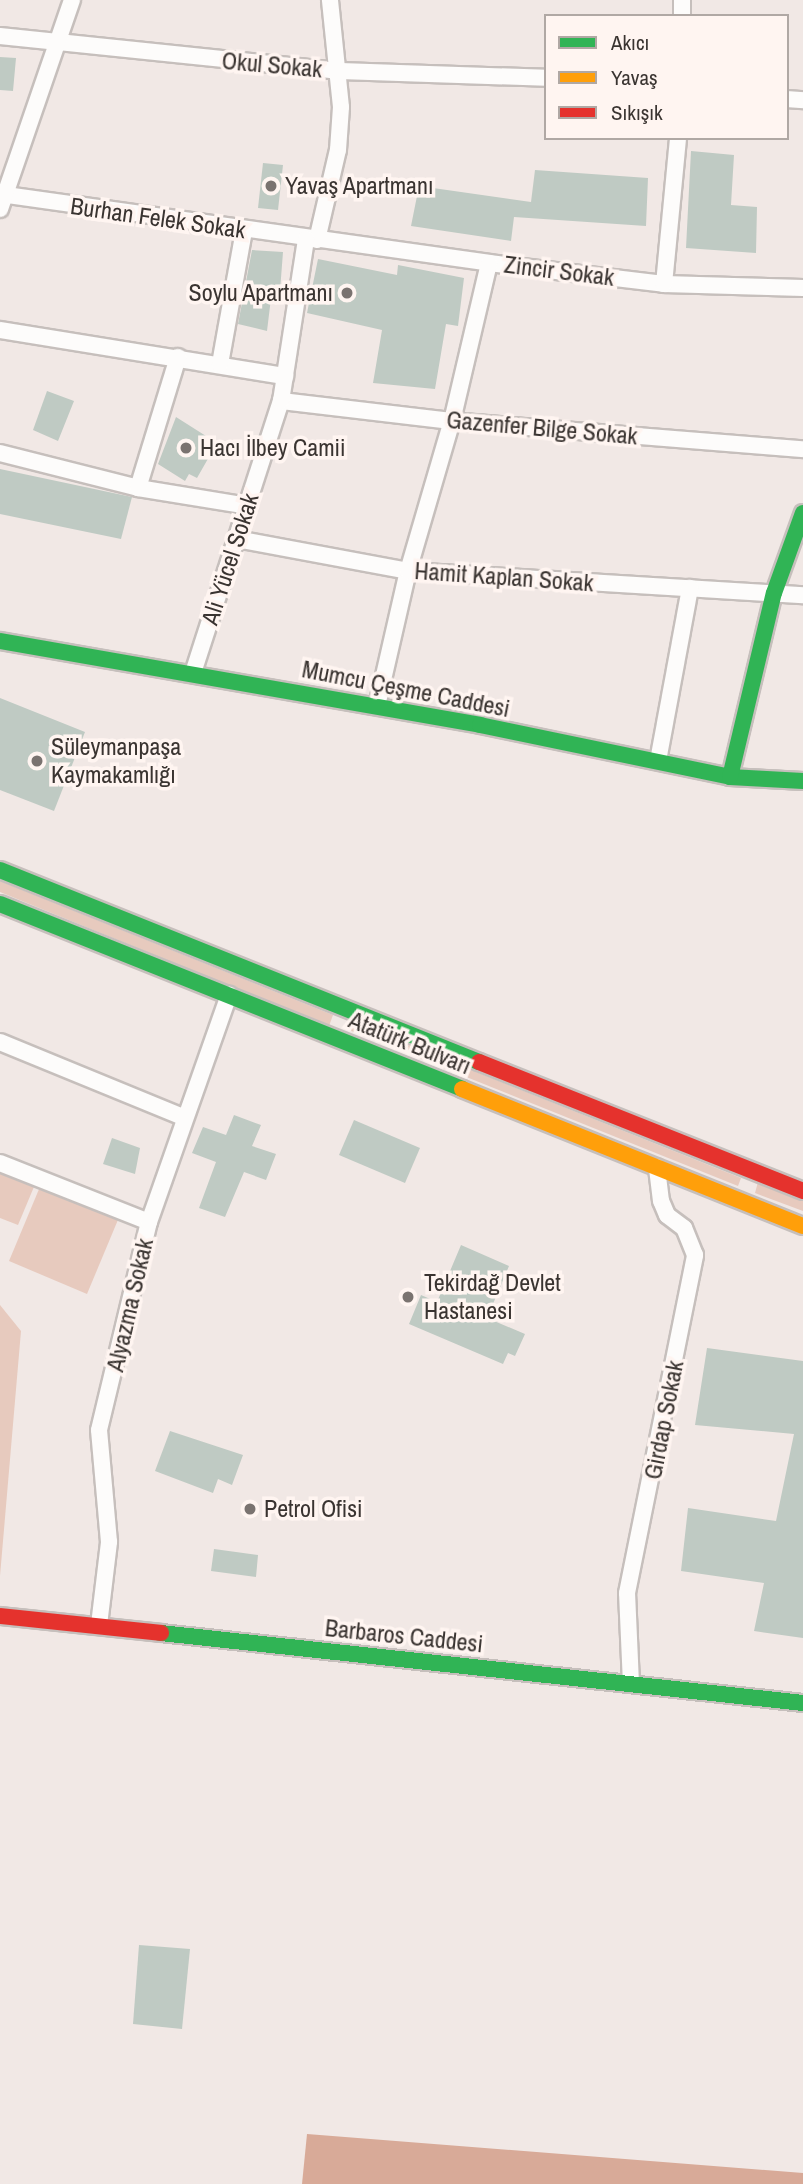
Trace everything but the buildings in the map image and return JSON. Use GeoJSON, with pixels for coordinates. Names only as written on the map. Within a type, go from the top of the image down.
{"type":"FeatureCollection","features":[{"type":"Feature","properties":{"kind":"street"},"geometry":{"type":"LineString","coordinates":[[2,199],[72,0]]}},
{"type":"Feature","properties":{"kind":"street","name":"Ali Yücel Sokak"},"geometry":{"type":"LineString","coordinates":[[193,673],[281,401],[311,239],[338,150],[340,71],[330,0]]}},
{"type":"Feature","properties":{"kind":"street","name":"Okul Sokak"},"geometry":{"type":"LineString","coordinates":[[0,36],[58,45],[340,71],[544,78]]}},
{"type":"Feature","properties":{"kind":"street"},"geometry":{"type":"LineString","coordinates":[[664,284],[678,140]]}},
{"type":"Feature","properties":{"kind":"street","name":"Burhan Felek Sokak"},"geometry":{"type":"LineString","coordinates":[[2,199],[311,239]]}},
{"type":"Feature","properties":{"kind":"street"},"geometry":{"type":"LineString","coordinates":[[220,364],[244,231]]}},
{"type":"Feature","properties":{"kind":"street","name":"Zincir Sokak"},"geometry":{"type":"LineString","coordinates":[[311,239],[664,284],[803,288]]}},
{"type":"Feature","properties":{"kind":"street"},"geometry":{"type":"LineString","coordinates":[[377,706],[408,571],[452,421],[489,263]]}},
{"type":"Feature","properties":{"kind":"street"},"geometry":{"type":"LineString","coordinates":[[0,330],[285,376]]}},
{"type":"Feature","properties":{"kind":"street"},"geometry":{"type":"LineString","coordinates":[[138,488],[178,357]]}},
{"type":"Feature","properties":{"kind":"street","name":"Gazenfer Bilge Sokak"},"geometry":{"type":"LineString","coordinates":[[281,401],[452,421],[803,449]]}},
{"type":"Feature","properties":{"kind":"street"},"geometry":{"type":"LineString","coordinates":[[0,453],[138,488],[248,506]]}},
{"type":"Feature","properties":{"kind":"street"},"geometry":{"type":"LineString","coordinates":[[730,777],[774,593],[803,513]]}},
{"type":"Feature","properties":{"kind":"street","name":"Hamit Kaplan Sokak"},"geometry":{"type":"LineString","coordinates":[[237,540],[408,571],[803,595]]}},
{"type":"Feature","properties":{"kind":"street"},"geometry":{"type":"LineString","coordinates":[[658,761],[690,588]]}},
{"type":"Feature","properties":{"kind":"street","name":"Mumcu Çeşme Caddesi"},"geometry":{"type":"LineString","coordinates":[[0,641],[377,706],[730,777],[803,780]]}},
{"type":"Feature","properties":{"kind":"street","name":"Atatürk Bulvarı"},"geometry":{"type":"LineString","coordinates":[[0,870],[803,1191]]}},
{"type":"Feature","properties":{"kind":"street","name":"Atatürk Bulvarı"},"geometry":{"type":"LineString","coordinates":[[0,904],[803,1226]]}},
{"type":"Feature","properties":{"kind":"street","name":"Alyazma Sokak"},"geometry":{"type":"LineString","coordinates":[[99,1625],[109,1542],[99,1430],[149,1222],[183,1117],[229,995]]}},
{"type":"Feature","properties":{"kind":"street"},"geometry":{"type":"LineString","coordinates":[[0,1042],[183,1117]]}},
{"type":"Feature","properties":{"kind":"street"},"geometry":{"type":"LineString","coordinates":[[0,1163],[149,1222]]}},
{"type":"Feature","properties":{"kind":"street","name":"Girdap Sokak"},"geometry":{"type":"LineString","coordinates":[[631,1684],[627,1594],[695,1255],[684,1228],[667,1214],[661,1201],[657,1167]]}},
{"type":"Feature","properties":{"kind":"street","name":"Barbaros Caddesi"},"geometry":{"type":"LineString","coordinates":[[0,1616],[803,1703]]}},
{"type":"Feature","properties":{"kind":"shaded area"},"geometry":{"type":"Polygon","coordinates":[[[0,881],[333,1015],[329,1026],[0,892],[0,881]]]}},
{"type":"Feature","properties":{"kind":"shaded area"},"geometry":{"type":"Polygon","coordinates":[[[351,1022],[741,1178],[738,1186],[349,1030],[351,1022]]]}},
{"type":"Feature","properties":{"kind":"shaded area"},"geometry":{"type":"Polygon","coordinates":[[[0,1167],[36,1182],[18,1225],[0,1218],[0,1167]]]}},
{"type":"Feature","properties":{"kind":"shaded area"},"geometry":{"type":"Polygon","coordinates":[[[42,1182],[120,1215],[87,1294],[9,1261],[42,1182]]]}},
{"type":"Feature","properties":{"kind":"shaded area"},"geometry":{"type":"Polygon","coordinates":[[[758,1182],[803,1200],[803,1211],[755,1193],[758,1182]]]}},
{"type":"Feature","properties":{"kind":"shaded area"},"geometry":{"type":"Polygon","coordinates":[[[0,1305],[21,1331],[0,1576],[0,1305]]]}},
{"type":"Feature","properties":{"kind":"shaded area"},"geometry":{"type":"Polygon","coordinates":[[[307,2134],[803,2173],[803,2184],[302,2184],[307,2134]]]}},
{"type":"Feature","properties":{"kind":"traffic: fast"},"geometry":{"type":"LineString","coordinates":[[730,777],[774,593],[803,513]]}},
{"type":"Feature","properties":{"kind":"traffic: fast"},"geometry":{"type":"LineString","coordinates":[[0,641],[480,725],[730,777],[803,781]]}},
{"type":"Feature","properties":{"kind":"traffic: fast"},"geometry":{"type":"LineString","coordinates":[[0,870],[479,1062]]}},
{"type":"Feature","properties":{"kind":"traffic: fast"},"geometry":{"type":"LineString","coordinates":[[0,904],[462,1089]]}},
{"type":"Feature","properties":{"kind":"traffic: fast"},"geometry":{"type":"LineString","coordinates":[[161,1633],[803,1703]]}},
{"type":"Feature","properties":{"kind":"traffic: slow"},"geometry":{"type":"LineString","coordinates":[[462,1089],[803,1226]]}},
{"type":"Feature","properties":{"kind":"traffic: jam"},"geometry":{"type":"LineString","coordinates":[[479,1062],[803,1191]]}},
{"type":"Feature","properties":{"kind":"traffic: jam"},"geometry":{"type":"LineString","coordinates":[[0,1616],[161,1633]]}},
{"type":"Feature","properties":{"kind":"place","name":"Yavaş Apartmanı"},"geometry":{"type":"Point","coordinates":[271,186]}},
{"type":"Feature","properties":{"kind":"place","name":"Soylu Apartmanı"},"geometry":{"type":"Point","coordinates":[347,293]}},
{"type":"Feature","properties":{"kind":"place","name":"Hacı İlbey Camii"},"geometry":{"type":"Point","coordinates":[186,448]}},
{"type":"Feature","properties":{"kind":"place","name":"Süleymanpaşa Kaymakamlığı"},"geometry":{"type":"Point","coordinates":[37,761]}},
{"type":"Feature","properties":{"kind":"place","name":"Tekirdağ Devlet Hastanesi"},"geometry":{"type":"Point","coordinates":[408,1297]}},
{"type":"Feature","properties":{"kind":"place","name":"Petrol Ofisi"},"geometry":{"type":"Point","coordinates":[250,1509]}}]}
